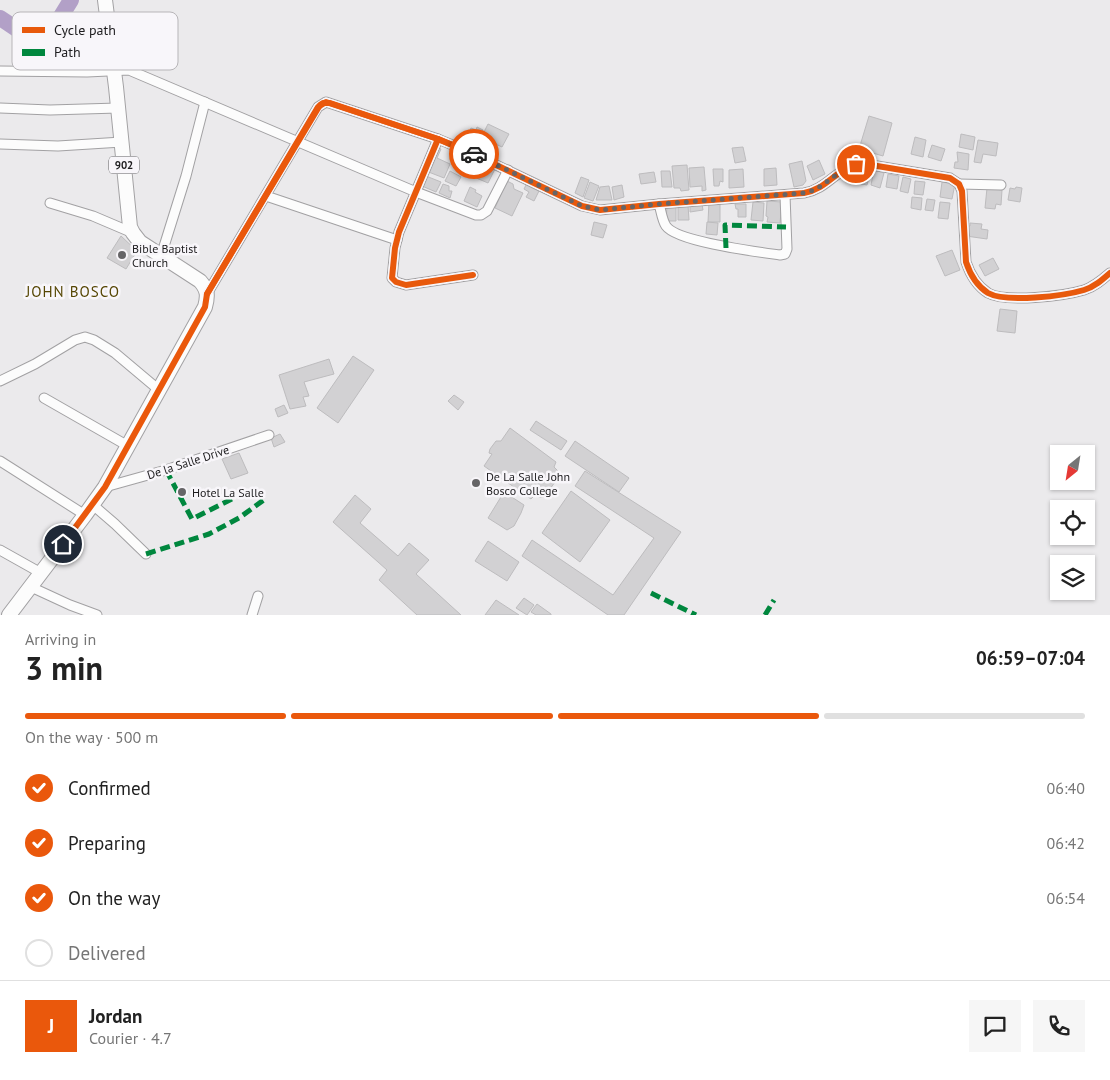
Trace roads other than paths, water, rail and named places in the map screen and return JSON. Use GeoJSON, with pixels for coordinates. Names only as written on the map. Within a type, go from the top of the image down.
{"type":"FeatureCollection","features":[{"type":"Feature","properties":{"kind":"highway","name":"902"},"geometry":{"type":"LineString","coordinates":[[114,70],[128,219],[133,233]]}},
{"type":"Feature","properties":{"kind":"highway"},"geometry":{"type":"LineString","coordinates":[[9,615],[105,487],[205,307],[207,294],[205,287],[200,281],[140,242],[133,233]]}},
{"type":"Feature","properties":{"kind":"street"},"geometry":{"type":"LineString","coordinates":[[0,71],[87,72],[129,70],[416,192],[481,215],[486,211],[508,170]]}},
{"type":"Feature","properties":{"kind":"street"},"geometry":{"type":"LineString","coordinates":[[160,256],[186,176],[205,102]]}},
{"type":"Feature","properties":{"kind":"street"},"geometry":{"type":"LineString","coordinates":[[207,294],[318,107],[326,102],[438,139],[590,209],[600,210],[810,192],[846,168],[856,164],[950,178],[959,184],[1001,185]]}},
{"type":"Feature","properties":{"kind":"street"},"geometry":{"type":"LineString","coordinates":[[0,108],[50,110],[118,108]]}},
{"type":"Feature","properties":{"kind":"street"},"geometry":{"type":"LineString","coordinates":[[438,139],[397,240],[392,278],[406,285],[474,275]]}},
{"type":"Feature","properties":{"kind":"street"},"geometry":{"type":"LineString","coordinates":[[0,144],[58,146],[122,142]]}},
{"type":"Feature","properties":{"kind":"street"},"geometry":{"type":"LineString","coordinates":[[959,184],[962,191],[966,262],[977,284],[988,293],[1025,298],[1046,297],[1083,290],[1091,287],[1110,273]]}},
{"type":"Feature","properties":{"kind":"street"},"geometry":{"type":"LineString","coordinates":[[659,204],[665,224],[672,230],[690,238],[726,248],[780,255],[785,254],[787,249],[784,195]]}},
{"type":"Feature","properties":{"kind":"street"},"geometry":{"type":"LineString","coordinates":[[266,196],[397,240]]}},
{"type":"Feature","properties":{"kind":"street"},"geometry":{"type":"LineString","coordinates":[[50,203],[93,216],[133,233]]}},
{"type":"Feature","properties":{"kind":"street"},"geometry":{"type":"LineString","coordinates":[[0,381],[35,364],[75,340],[85,337],[94,340],[115,353],[159,390]]}},
{"type":"Feature","properties":{"kind":"street"},"geometry":{"type":"LineString","coordinates":[[44,398],[128,446]]}},
{"type":"Feature","properties":{"kind":"street","name":"De la Salle Drive"},"geometry":{"type":"LineString","coordinates":[[105,487],[166,470],[269,435]]}},
{"type":"Feature","properties":{"kind":"street"},"geometry":{"type":"LineString","coordinates":[[0,461],[115,524],[146,554]]}},
{"type":"Feature","properties":{"kind":"street"},"geometry":{"type":"LineString","coordinates":[[0,550],[41,573]]}},
{"type":"Feature","properties":{"kind":"street"},"geometry":{"type":"LineString","coordinates":[[31,587],[97,615]]}},
{"type":"Feature","properties":{"kind":"street"},"geometry":{"type":"LineString","coordinates":[[252,615],[258,596]]}},
{"type":"Feature","properties":{"kind":"waterway"},"geometry":{"type":"LineString","coordinates":[[64,12],[71,0]]}},
{"type":"Feature","properties":{"kind":"waterway"},"geometry":{"type":"LineString","coordinates":[[0,18],[12,26]]}},
{"type":"Feature","properties":{"kind":"place","name":"Bible Baptist Church"},"geometry":{"type":"Point","coordinates":[122,255]}},
{"type":"Feature","properties":{"kind":"place","name":"De La Salle John Bosco College"},"geometry":{"type":"Point","coordinates":[476,483]}},
{"type":"Feature","properties":{"kind":"place","name":"Hotel La Salle"},"geometry":{"type":"Point","coordinates":[182,492]}},
{"type":"Feature","properties":{"kind":"district","name":"JOHN BOSCO"},"geometry":{"type":"Point","coordinates":[73,291]}}]}
